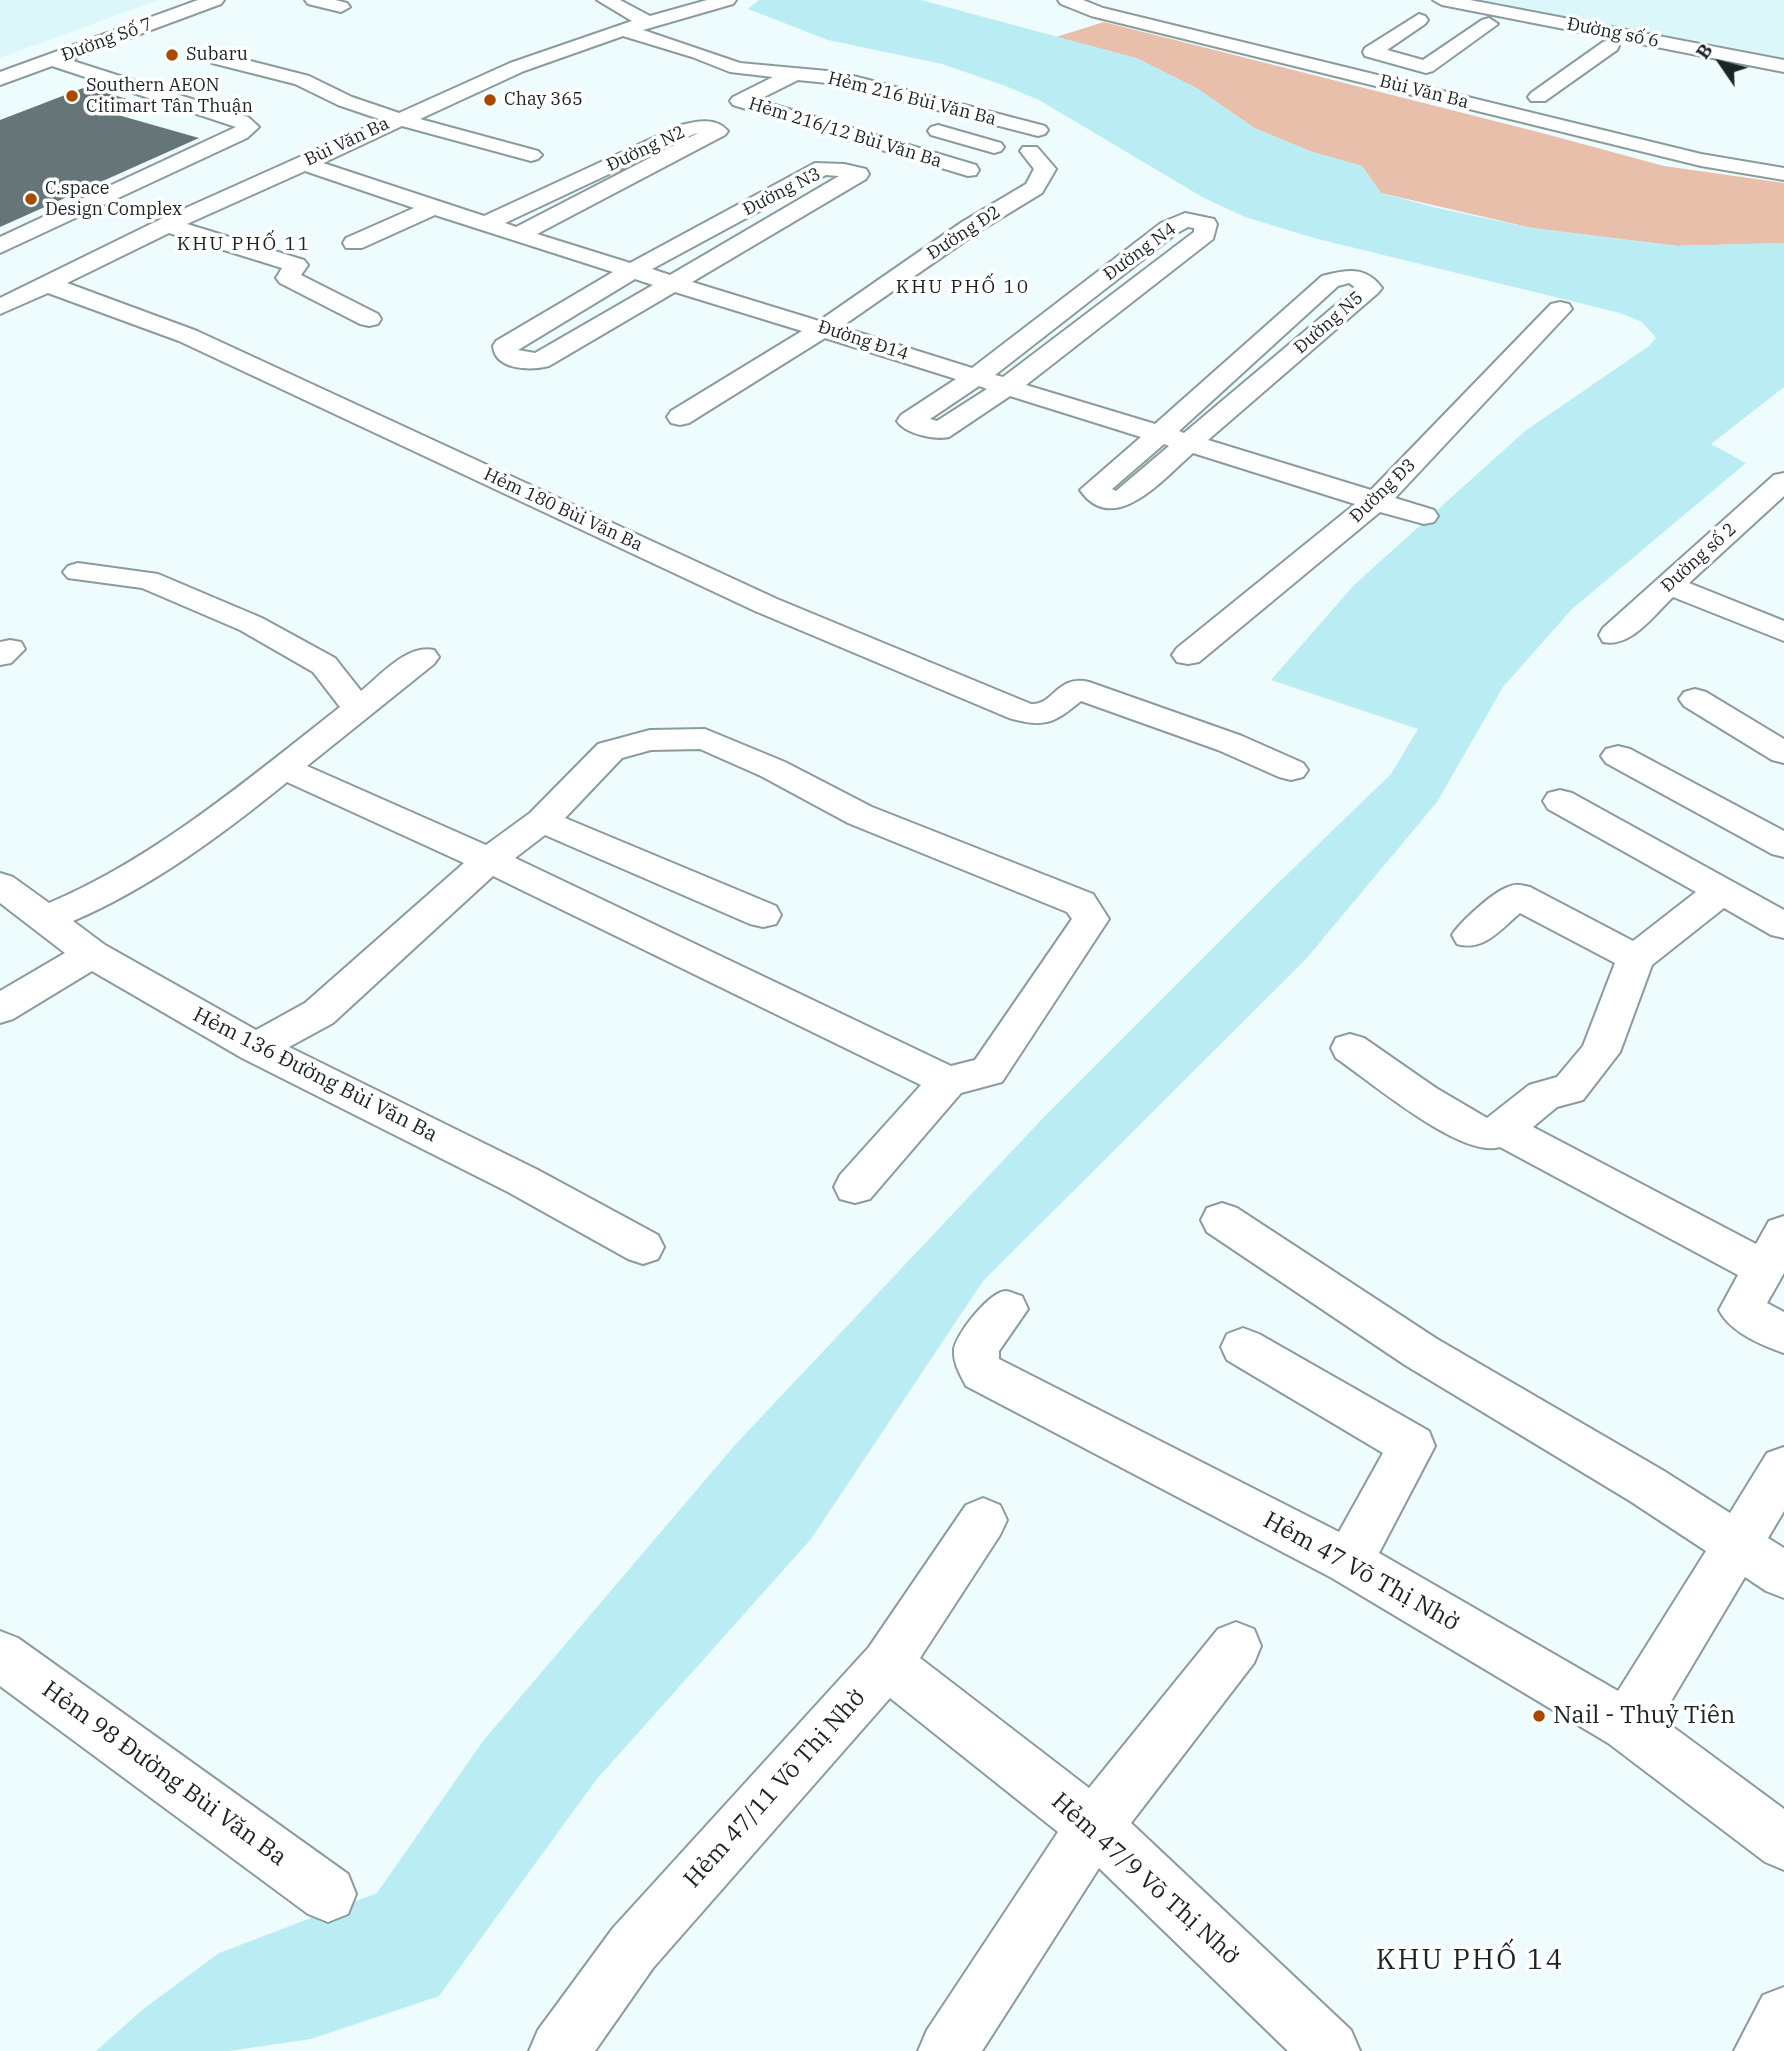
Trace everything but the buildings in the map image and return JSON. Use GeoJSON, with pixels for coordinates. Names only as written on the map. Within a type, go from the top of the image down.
{"type":"FeatureCollection","features":[{"type":"Feature","properties":{"kind":"street","name":"Đường Số 7"},"geometry":{"type":"LineString","coordinates":[[0,79],[215,0]]}},
{"type":"Feature","properties":{"kind":"street"},"geometry":{"type":"LineString","coordinates":[[314,0],[341,7]]}},
{"type":"Feature","properties":{"kind":"street"},"geometry":{"type":"LineString","coordinates":[[606,0],[649,23]]}},
{"type":"Feature","properties":{"kind":"street","name":"Bùi Văn Ba"},"geometry":{"type":"LineString","coordinates":[[0,307],[167,225],[517,67],[614,33],[727,0]]}},
{"type":"Feature","properties":{"kind":"street","name":"Bùi Văn Ba"},"geometry":{"type":"LineString","coordinates":[[1067,0],[1097,12],[1628,133],[1701,160],[1784,174]]}},
{"type":"Feature","properties":{"kind":"street","name":"Đường số 6"},"geometry":{"type":"LineString","coordinates":[[1442,0],[1784,66]]}},
{"type":"Feature","properties":{"kind":"street"},"geometry":{"type":"LineString","coordinates":[[1419,20],[1372,52],[1451,73]]}},
{"type":"Feature","properties":{"kind":"street"},"geometry":{"type":"LineString","coordinates":[[1426,67],[1489,24]]}},
{"type":"Feature","properties":{"kind":"street"},"geometry":{"type":"LineString","coordinates":[[614,33],[812,96]]}},
{"type":"Feature","properties":{"kind":"street","name":"Hẻm 216 Bùi Văn Ba"},"geometry":{"type":"LineString","coordinates":[[614,33],[698,53],[737,68],[838,78],[1034,140]]}},
{"type":"Feature","properties":{"kind":"street"},"geometry":{"type":"LineString","coordinates":[[1561,102],[1531,95],[1610,46]]}},
{"type":"Feature","properties":{"kind":"street"},"geometry":{"type":"LineString","coordinates":[[219,59],[302,80],[345,101],[398,119],[531,155]]}},
{"type":"Feature","properties":{"kind":"street"},"geometry":{"type":"LineString","coordinates":[[0,246],[240,134],[249,127],[242,121],[52,60]]}},
{"type":"Feature","properties":{"kind":"street","name":"Hẻm 216/12 Bùi Văn Ba"},"geometry":{"type":"LineString","coordinates":[[795,74],[740,101],[968,170]]}},
{"type":"Feature","properties":{"kind":"street"},"geometry":{"type":"LineString","coordinates":[[916,125],[994,146]]}},
{"type":"Feature","properties":{"kind":"street","name":"Đường N2"},"geometry":{"type":"LineString","coordinates":[[485,224],[688,130],[703,126],[718,131],[518,235]]}},
{"type":"Feature","properties":{"kind":"street","name":"Đường Đ2"},"geometry":{"type":"LineString","coordinates":[[680,417],[824,328],[970,227],[1034,188],[1045,169],[1034,140]]}},
{"type":"Feature","properties":{"kind":"street","name":"Đường Đ14"},"geometry":{"type":"LineString","coordinates":[[303,163],[632,271],[824,328],[1424,516]]}},
{"type":"Feature","properties":{"kind":"street","name":"Đường N3"},"geometry":{"type":"LineString","coordinates":[[632,271],[822,168],[858,174],[674,283]]}},
{"type":"Feature","properties":{"kind":"street"},"geometry":{"type":"LineString","coordinates":[[354,243],[434,207]]}},
{"type":"Feature","properties":{"kind":"street","name":"Đường N4"},"geometry":{"type":"LineString","coordinates":[[1185,220],[1206,224],[1205,234],[1007,387],[940,431],[910,421],[976,377],[1169,228],[1185,220]]}},
{"type":"Feature","properties":{"kind":"street"},"geometry":{"type":"LineString","coordinates":[[167,225],[296,265],[288,278],[369,319]]}},
{"type":"Feature","properties":{"kind":"street"},"geometry":{"type":"LineString","coordinates":[[632,271],[505,346],[506,354],[520,360],[540,360],[674,283]]}},
{"type":"Feature","properties":{"kind":"street","name":"Đường N5"},"geometry":{"type":"LineString","coordinates":[[1348,276],[1358,278],[1370,288],[1191,444],[1123,499],[1111,500],[1094,490],[1329,281],[1348,276]]}},
{"type":"Feature","properties":{"kind":"street","name":"Hẻm 180 Bùi Văn Ba"},"geometry":{"type":"LineString","coordinates":[[46,284],[188,336],[766,605],[1020,711],[1035,716],[1048,714],[1075,689],[1230,743],[1291,770]]}},
{"type":"Feature","properties":{"kind":"street","name":"Đường Đ3"},"geometry":{"type":"LineString","coordinates":[[1188,655],[1376,501],[1560,309]]}},
{"type":"Feature","properties":{"kind":"street","name":"Đường số 2"},"geometry":{"type":"LineString","coordinates":[[1614,635],[1782,485]]}},
{"type":"Feature","properties":{"kind":"street"},"geometry":{"type":"LineString","coordinates":[[78,572],[148,580],[251,624],[324,665],[358,709]]}},
{"type":"Feature","properties":{"kind":"street"},"geometry":{"type":"LineString","coordinates":[[1669,585],[1784,632]]}},
{"type":"Feature","properties":{"kind":"street"},"geometry":{"type":"LineString","coordinates":[[45,919],[104,894],[236,806],[423,657]]}},
{"type":"Feature","properties":{"kind":"street"},"geometry":{"type":"LineString","coordinates":[[1695,699],[1784,753]]}},
{"type":"Feature","properties":{"kind":"street"},"geometry":{"type":"LineString","coordinates":[[256,1048],[319,1013],[489,860],[541,821],[610,751],[650,740],[705,739],[773,769],[860,815],[1080,903],[1091,919],[988,1072],[948,1081],[855,1187]]}},
{"type":"Feature","properties":{"kind":"street"},"geometry":{"type":"LineString","coordinates":[[1618,756],[1784,846]]}},
{"type":"Feature","properties":{"kind":"street"},"geometry":{"type":"LineString","coordinates":[[284,768],[489,860],[948,1081]]}},
{"type":"Feature","properties":{"kind":"street"},"geometry":{"type":"LineString","coordinates":[[1559,801],[1784,926]]}},
{"type":"Feature","properties":{"kind":"street"},"geometry":{"type":"LineString","coordinates":[[541,821],[763,915]]}},
{"type":"Feature","properties":{"kind":"street","name":"Hẻm 136 Đường Bùi Văn Ba"},"geometry":{"type":"LineString","coordinates":[[0,884],[92,954],[256,1048],[523,1181],[643,1247]]}},
{"type":"Feature","properties":{"kind":"street"},"geometry":{"type":"LineString","coordinates":[[1350,1048],[1475,1132],[1488,1136],[1502,1129],[1545,1095],[1569,1090],[1600,1052],[1636,958],[1723,890]]}},
{"type":"Feature","properties":{"kind":"street"},"geometry":{"type":"LineString","coordinates":[[1470,934],[1517,896],[1636,958]]}},
{"type":"Feature","properties":{"kind":"street"},"geometry":{"type":"LineString","coordinates":[[0,1009],[92,954]]}},
{"type":"Feature","properties":{"kind":"street"},"geometry":{"type":"LineString","coordinates":[[1502,1129],[1774,1251],[1741,1310],[1784,1334]]}},
{"type":"Feature","properties":{"kind":"street"},"geometry":{"type":"LineString","coordinates":[[1222,1220],[1421,1352],[1647,1486],[1784,1575]]}},
{"type":"Feature","properties":{"kind":"street","name":"Hẻm 47 Võ Thị Nhờ"},"geometry":{"type":"LineString","coordinates":[[1006,1309],[976,1348],[977,1363],[982,1372],[1349,1562],[1626,1725],[1784,1843]]}},
{"type":"Feature","properties":{"kind":"street"},"geometry":{"type":"LineString","coordinates":[[1243,1347],[1412,1447],[1349,1562]]}},
{"type":"Feature","properties":{"kind":"street"},"geometry":{"type":"LineString","coordinates":[[1626,1725],[1784,1468]]}},
{"type":"Feature","properties":{"kind":"street","name":"Hẻm 47/11 Võ Thị Nhờ"},"geometry":{"type":"LineString","coordinates":[[559,2051],[633,1948],[887,1664],[983,1520]]}},
{"type":"Feature","properties":{"kind":"street"},"geometry":{"type":"LineString","coordinates":[[948,2051],[1094,1826],[1236,1646]]}},
{"type":"Feature","properties":{"kind":"street","name":"Hẻm 98 Đường Bùi Văn Ba"},"geometry":{"type":"LineString","coordinates":[[0,1654],[328,1894]]}},
{"type":"Feature","properties":{"kind":"street","name":"Hẻm 47/9 Võ Thị Nhờ"},"geometry":{"type":"LineString","coordinates":[[887,1664],[1094,1826],[1330,2051]]}},
{"type":"Feature","properties":{"kind":"street"},"geometry":{"type":"LineString","coordinates":[[1764,2051],[1784,2015]]}},
{"type":"Feature","properties":{"kind":"shaded area"},"geometry":{"type":"Polygon","coordinates":[[[0,0],[158,0],[0,58],[0,0]]]}},
{"type":"Feature","properties":{"kind":"shaded area"},"geometry":{"type":"Polygon","coordinates":[[[1480,0],[1784,0],[1784,58],[1480,0]]]}},
{"type":"Feature","properties":{"kind":"shaded area"},"geometry":{"type":"Polygon","coordinates":[[[1104,22],[1664,166],[1784,183],[1784,243],[1677,246],[1532,228],[1381,193],[1362,166],[1312,152],[1254,128],[1198,89],[1136,58],[1056,37],[1104,22]]]}},
{"type":"Feature","properties":{"kind":"water"},"geometry":{"type":"Polygon","coordinates":[[[759,0],[921,0],[1136,58],[1198,89],[1254,128],[1312,152],[1362,166],[1381,193],[1437,208],[1532,228],[1677,246],[1784,243],[1784,387],[1711,444],[1746,463],[1572,609],[1503,687],[1437,802],[1306,959],[983,1281],[811,1539],[596,1780],[439,1996],[311,2039],[229,2051],[96,2051],[142,2010],[219,1953],[377,1893],[483,1741],[734,1446],[1044,1117],[1391,774],[1418,729],[1271,680],[1354,585],[1525,431],[1649,346],[1656,338],[1642,322],[1620,313],[1314,238],[1245,217],[1204,198],[1039,100],[942,64],[828,40],[748,9],[759,0]]]}},
{"type":"Feature","properties":{"kind":"place","name":"Subaru"},"geometry":{"type":"Point","coordinates":[172,55]}},
{"type":"Feature","properties":{"kind":"place","name":"Southern AEON Citimart Tân Thuận"},"geometry":{"type":"Point","coordinates":[72,96]}},
{"type":"Feature","properties":{"kind":"place","name":"Chay 365"},"geometry":{"type":"Point","coordinates":[490,100]}},
{"type":"Feature","properties":{"kind":"place","name":"C.space Design Complex"},"geometry":{"type":"Point","coordinates":[31,199]}},
{"type":"Feature","properties":{"kind":"place","name":"Nail - Thuỷ Tiên"},"geometry":{"type":"Point","coordinates":[1539,1716]}},
{"type":"Feature","properties":{"kind":"district","name":"KHU PHỐ 11"},"geometry":{"type":"Point","coordinates":[244,245]}},
{"type":"Feature","properties":{"kind":"district","name":"KHU PHỐ 10"},"geometry":{"type":"Point","coordinates":[963,288]}},
{"type":"Feature","properties":{"kind":"district","name":"KHU PHỐ 14"},"geometry":{"type":"Point","coordinates":[1470,1961]}}]}
